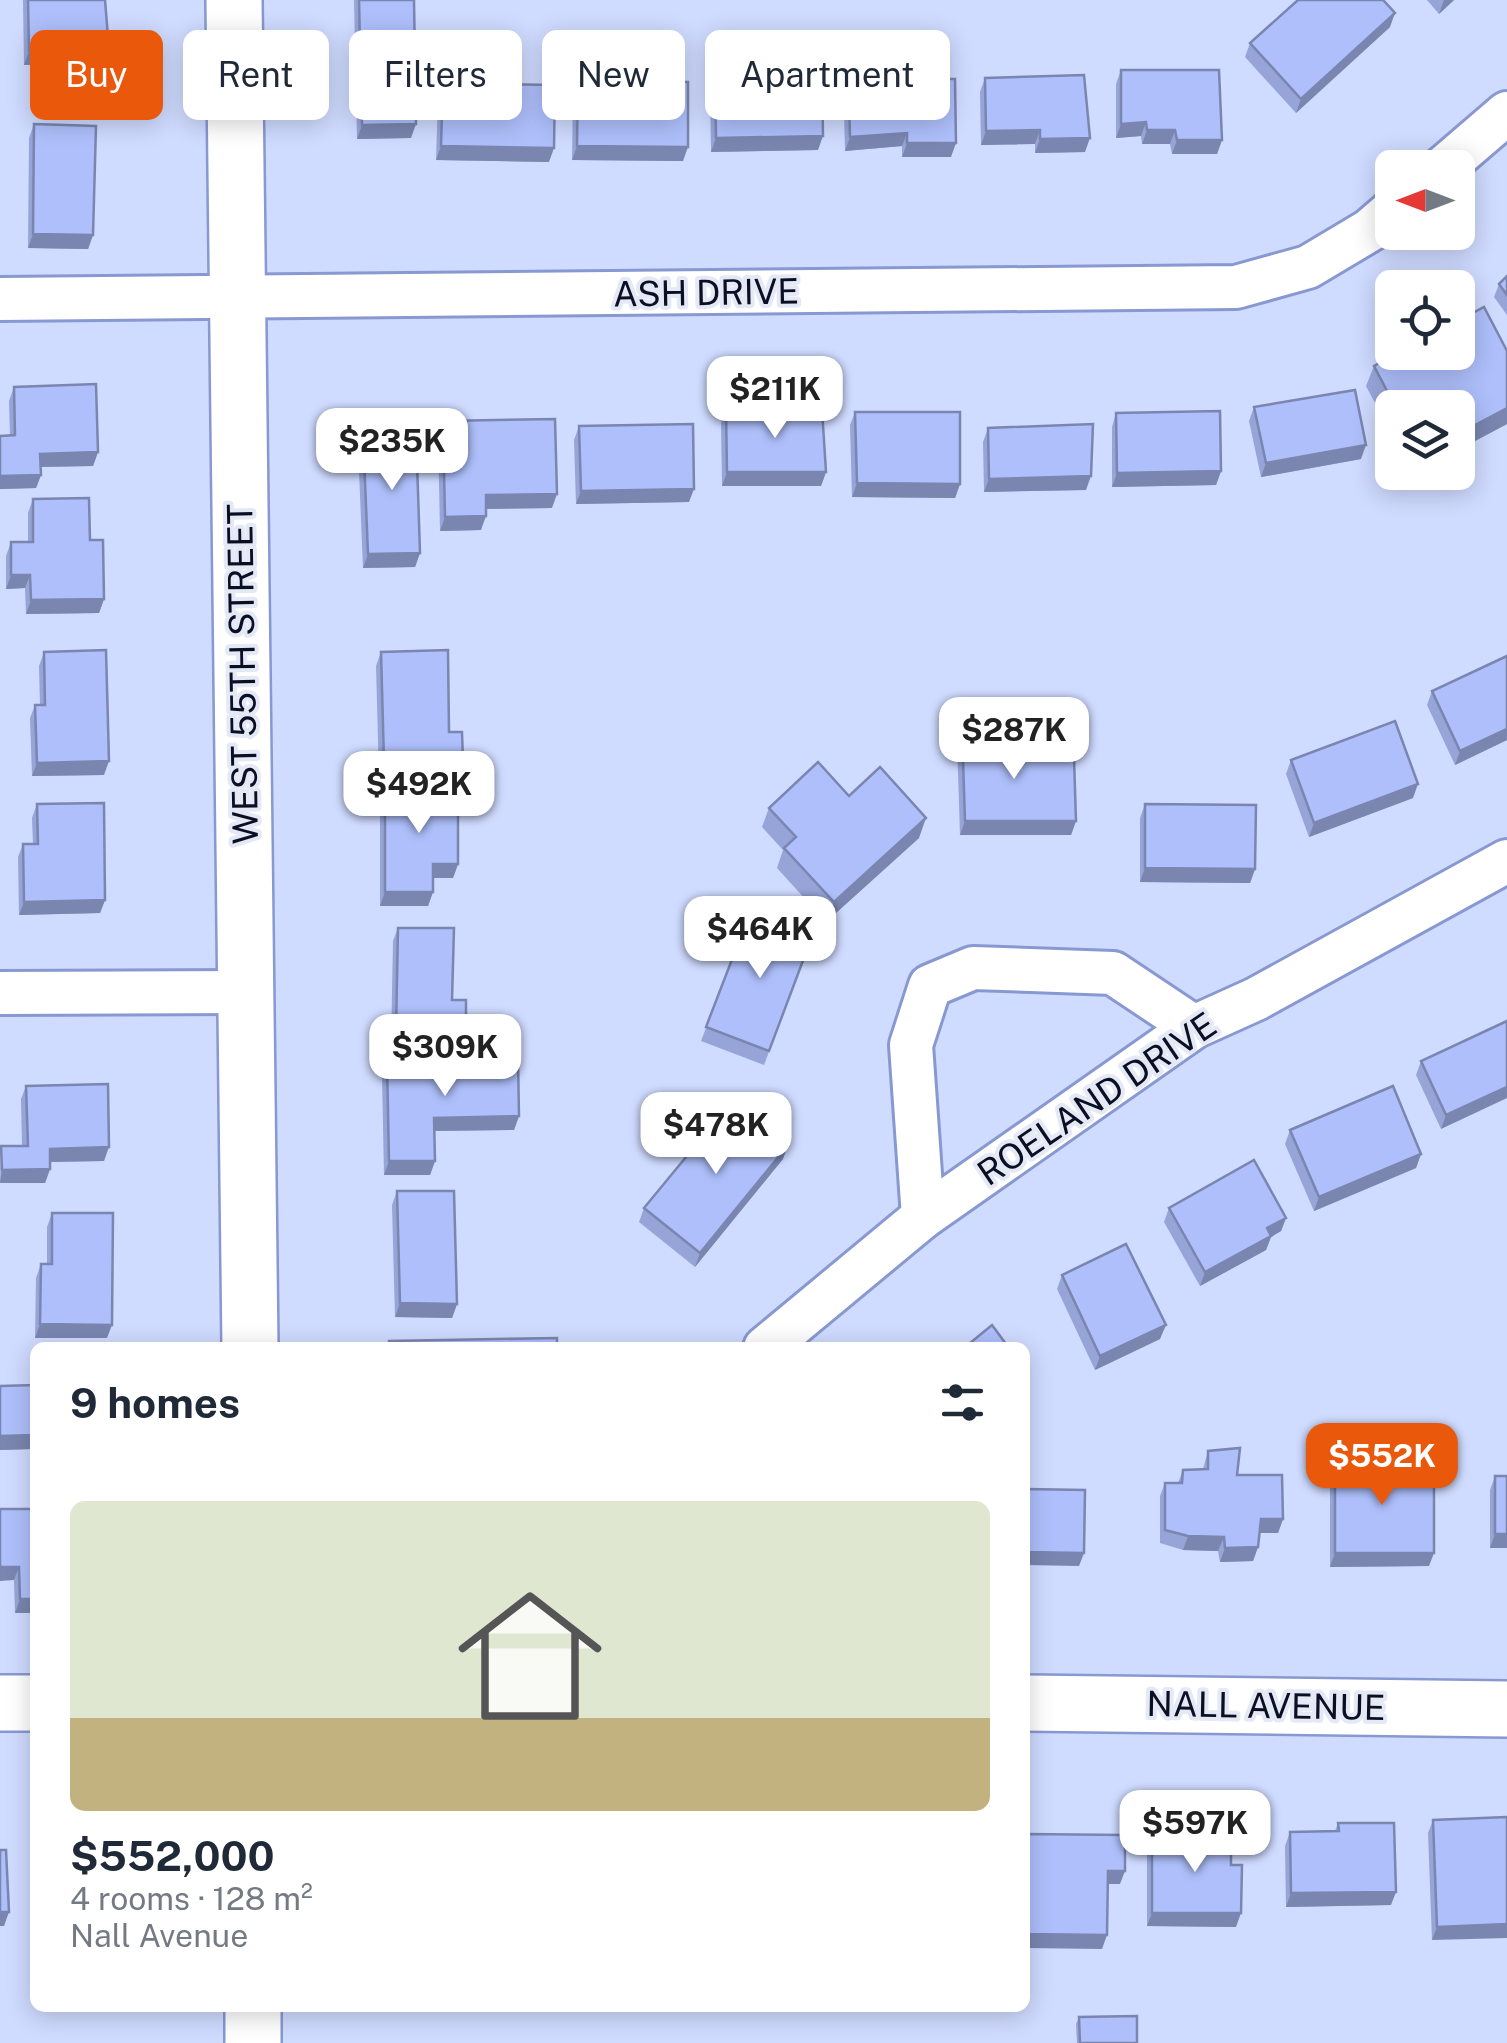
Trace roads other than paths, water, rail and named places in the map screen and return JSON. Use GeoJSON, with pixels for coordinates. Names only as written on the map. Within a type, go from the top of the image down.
{"type":"FeatureCollection","features":[{"type":"Feature","properties":{"kind":"street","name":"WEST 55TH STREET"},"geometry":{"type":"LineString","coordinates":[[234,0],[250,1342]]}},
{"type":"Feature","properties":{"kind":"street"},"geometry":{"type":"LineString","coordinates":[[1465,150],[1507,113]]}},
{"type":"Feature","properties":{"kind":"street","name":"ASH DRIVE"},"geometry":{"type":"LineString","coordinates":[[0,299],[1236,287],[1308,268],[1375,226]]}},
{"type":"Feature","properties":{"kind":"street","name":"ROELAND DRIVE"},"geometry":{"type":"LineString","coordinates":[[772,1342],[923,1217],[1194,1027],[1256,1000],[1507,861]]}},
{"type":"Feature","properties":{"kind":"street"},"geometry":{"type":"LineString","coordinates":[[923,1217],[910,1045],[930,986],[974,968],[1113,973],[1194,1027]]}},
{"type":"Feature","properties":{"kind":"street"},"geometry":{"type":"LineString","coordinates":[[0,994],[246,992]]}},
{"type":"Feature","properties":{"kind":"street"},"geometry":{"type":"LineString","coordinates":[[0,1703],[30,1703]]}},
{"type":"Feature","properties":{"kind":"street","name":"NALL AVENUE"},"geometry":{"type":"LineString","coordinates":[[1030,1703],[1507,1709]]}},
{"type":"Feature","properties":{"kind":"street"},"geometry":{"type":"LineString","coordinates":[[253,2012],[253,2043]]}}]}
